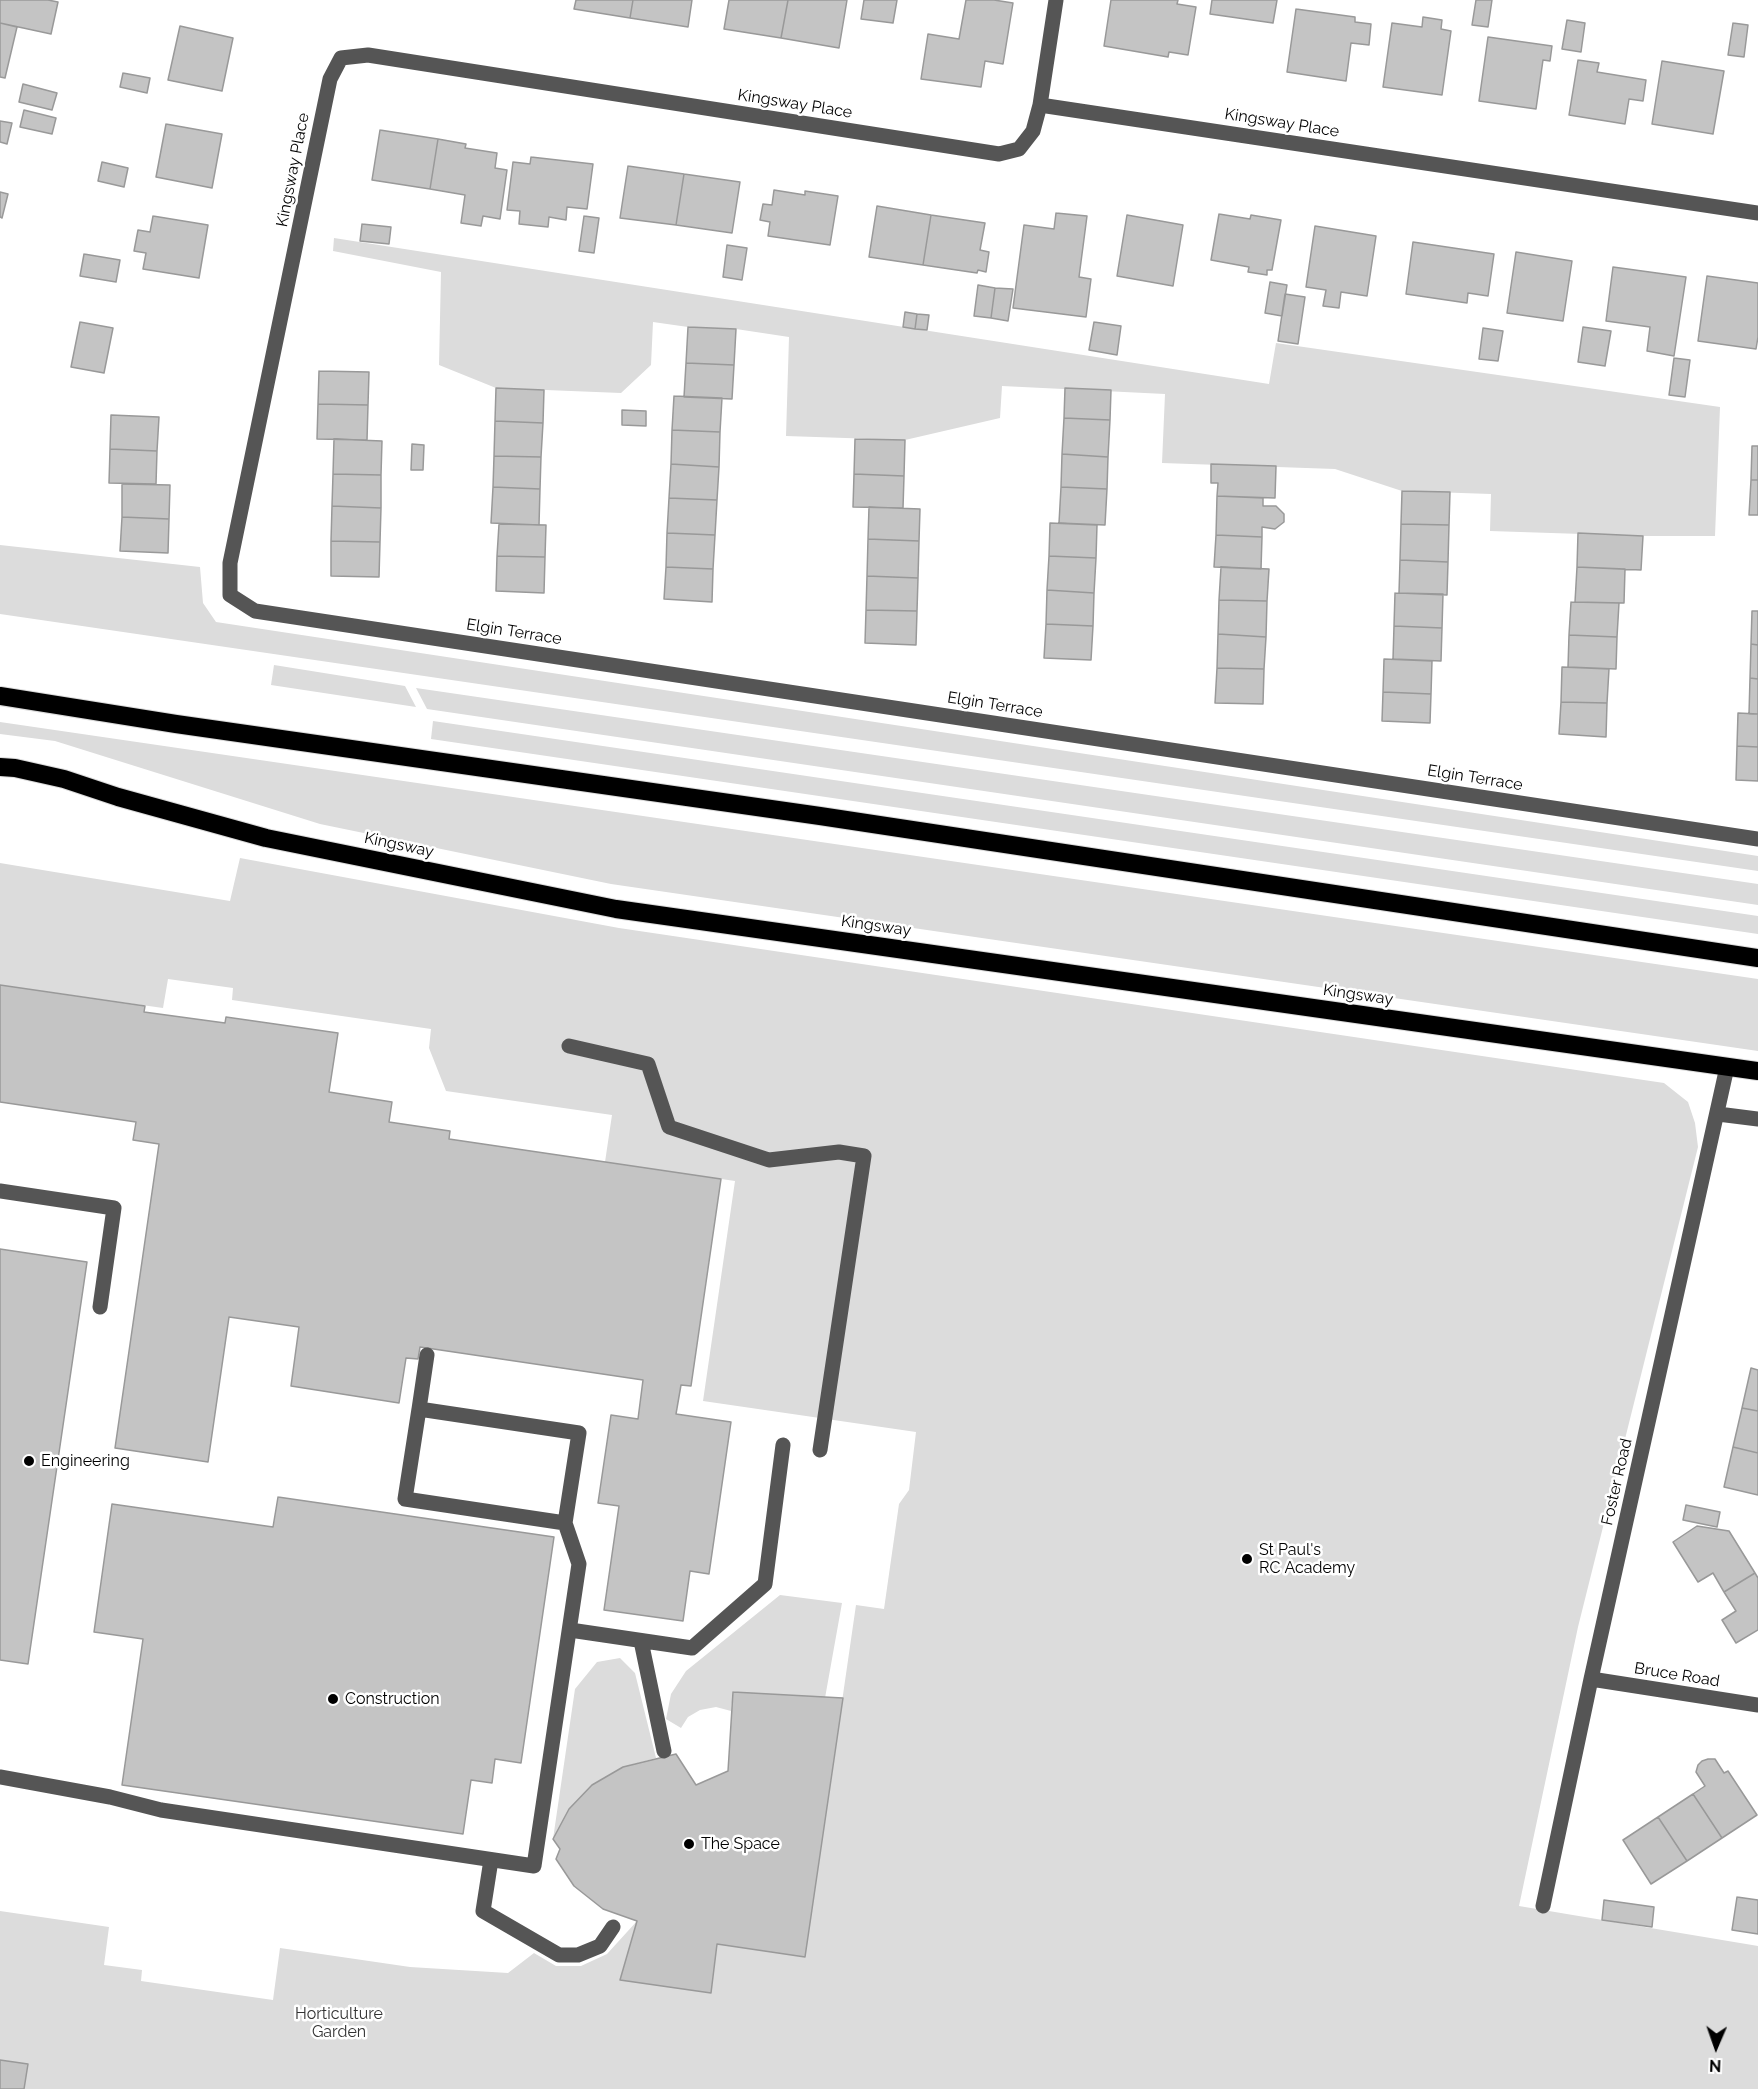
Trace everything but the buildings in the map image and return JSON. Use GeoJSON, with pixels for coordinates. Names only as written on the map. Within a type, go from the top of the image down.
{"type":"FeatureCollection","features":[{"type":"Feature","properties":{"kind":"highway"},"geometry":{"type":"LineString","coordinates":[[0,696],[188,726],[855,821],[1758,958]]}},
{"type":"Feature","properties":{"kind":"highway","name":"Kingsway"},"geometry":{"type":"LineString","coordinates":[[0,767],[64,779],[118,797],[267,837],[616,909],[1758,1071]]}},
{"type":"Feature","properties":{"kind":"street"},"geometry":{"type":"LineString","coordinates":[[1040,105],[1056,0]]}},
{"type":"Feature","properties":{"kind":"street","name":"Kingsway Place"},"geometry":{"type":"LineString","coordinates":[[230,595],[230,563],[330,80],[341,58],[368,55],[999,154],[1019,149],[1033,131],[1040,105],[1758,213]]}},
{"type":"Feature","properties":{"kind":"street","name":"Elgin Terrace"},"geometry":{"type":"LineString","coordinates":[[230,595],[255,611],[1758,839]]}},
{"type":"Feature","properties":{"kind":"street"},"geometry":{"type":"LineString","coordinates":[[569,1046],[648,1064],[669,1127],[769,1160],[839,1152],[864,1156],[820,1450]]}},
{"type":"Feature","properties":{"kind":"street","name":"Foster Road"},"geometry":{"type":"LineString","coordinates":[[1543,1906],[1727,1067]]}},
{"type":"Feature","properties":{"kind":"street"},"geometry":{"type":"LineString","coordinates":[[1718,1113],[1758,1119]]}},
{"type":"Feature","properties":{"kind":"street"},"geometry":{"type":"LineString","coordinates":[[0,1191],[114,1208],[100,1306]]}},
{"type":"Feature","properties":{"kind":"street"},"geometry":{"type":"LineString","coordinates":[[427,1354],[405,1499],[565,1523]]}},
{"type":"Feature","properties":{"kind":"street"},"geometry":{"type":"LineString","coordinates":[[0,1778],[110,1797],[161,1810],[534,1866],[579,1564],[565,1523],[579,1433],[419,1409]]}},
{"type":"Feature","properties":{"kind":"street"},"geometry":{"type":"LineString","coordinates":[[570,1630],[692,1648],[765,1584],[783,1445]]}},
{"type":"Feature","properties":{"kind":"street"},"geometry":{"type":"LineString","coordinates":[[641,1641],[664,1751]]}},
{"type":"Feature","properties":{"kind":"street","name":"Bruce Road"},"geometry":{"type":"LineString","coordinates":[[1591,1679],[1758,1705]]}},
{"type":"Feature","properties":{"kind":"street"},"geometry":{"type":"LineString","coordinates":[[491,1860],[483,1911],[559,1955],[578,1955],[600,1946],[613,1927]]}},
{"type":"Feature","properties":{"kind":"green space"},"geometry":{"type":"Polygon","coordinates":[[[334,238],[1269,384],[1276,343],[1720,407],[1715,536],[1490,531],[1491,494],[1402,491],[1335,469],[1162,463],[1165,394],[1002,386],[1000,418],[905,440],[786,436],[789,337],[736,329],[688,327],[653,322],[651,365],[621,393],[496,388],[439,365],[441,272],[333,251],[334,238]]]}},
{"type":"Feature","properties":{"kind":"green space"},"geometry":{"type":"Polygon","coordinates":[[[0,545],[200,567],[203,603],[216,622],[1758,856],[1758,871],[0,614],[0,545]]]}},
{"type":"Feature","properties":{"kind":"green space"},"geometry":{"type":"Polygon","coordinates":[[[274,665],[405,686],[416,707],[271,685],[274,665]]]}},
{"type":"Feature","properties":{"kind":"green space"},"geometry":{"type":"Polygon","coordinates":[[[416,688],[1758,884],[1758,905],[427,709],[416,688]]]}},
{"type":"Feature","properties":{"kind":"green space"},"geometry":{"type":"Polygon","coordinates":[[[433,721],[1758,916],[1758,934],[431,739],[433,721]]]}},
{"type":"Feature","properties":{"kind":"green space"},"geometry":{"type":"Polygon","coordinates":[[[0,722],[1758,979],[1758,1051],[611,884],[320,824],[55,741],[0,734],[0,722]]]}},
{"type":"Feature","properties":{"kind":"green space","name":"St Paul's RC Academy"},"geometry":{"type":"Polygon","coordinates":[[[240,858],[619,928],[1664,1083],[1688,1102],[1695,1123],[1698,1147],[1578,1627],[1519,1906],[1758,1946],[1758,2089],[24,2089],[0,2060],[0,1911],[109,1927],[104,1965],[142,1970],[141,1981],[273,2000],[280,1948],[410,1967],[508,1973],[534,1953],[556,1966],[581,1966],[607,1954],[637,1921],[621,1980],[711,1993],[717,1944],[805,1957],[856,1605],[884,1609],[899,1504],[909,1490],[916,1432],[703,1401],[735,1181],[605,1162],[612,1115],[446,1091],[429,1048],[431,1029],[232,1000],[233,988],[168,979],[163,1008],[0,985],[0,863],[230,901],[240,858]]]}},
{"type":"Feature","properties":{"kind":"green space"},"geometry":{"type":"Polygon","coordinates":[[[780,1595],[842,1603],[825,1698],[733,1692],[731,1711],[716,1707],[700,1710],[688,1717],[681,1728],[666,1719],[671,1694],[686,1671],[780,1595]]]}},
{"type":"Feature","properties":{"kind":"green space"},"geometry":{"type":"Polygon","coordinates":[[[620,1658],[635,1673],[656,1758],[623,1767],[592,1785],[569,1809],[553,1839],[575,1689],[597,1662],[620,1658]]]}},
{"type":"Feature","properties":{"kind":"place","name":"Engineering"},"geometry":{"type":"Point","coordinates":[29,1461]}},
{"type":"Feature","properties":{"kind":"place","name":"St Paul's RC Academy"},"geometry":{"type":"Point","coordinates":[1247,1559]}},
{"type":"Feature","properties":{"kind":"place","name":"Construction"},"geometry":{"type":"Point","coordinates":[333,1699]}},
{"type":"Feature","properties":{"kind":"place","name":"The Space"},"geometry":{"type":"Point","coordinates":[689,1844]}},
{"type":"Feature","properties":{"kind":"park label","name":"Horticulture Garden"},"geometry":{"type":"Point","coordinates":[339,2023]}}]}
